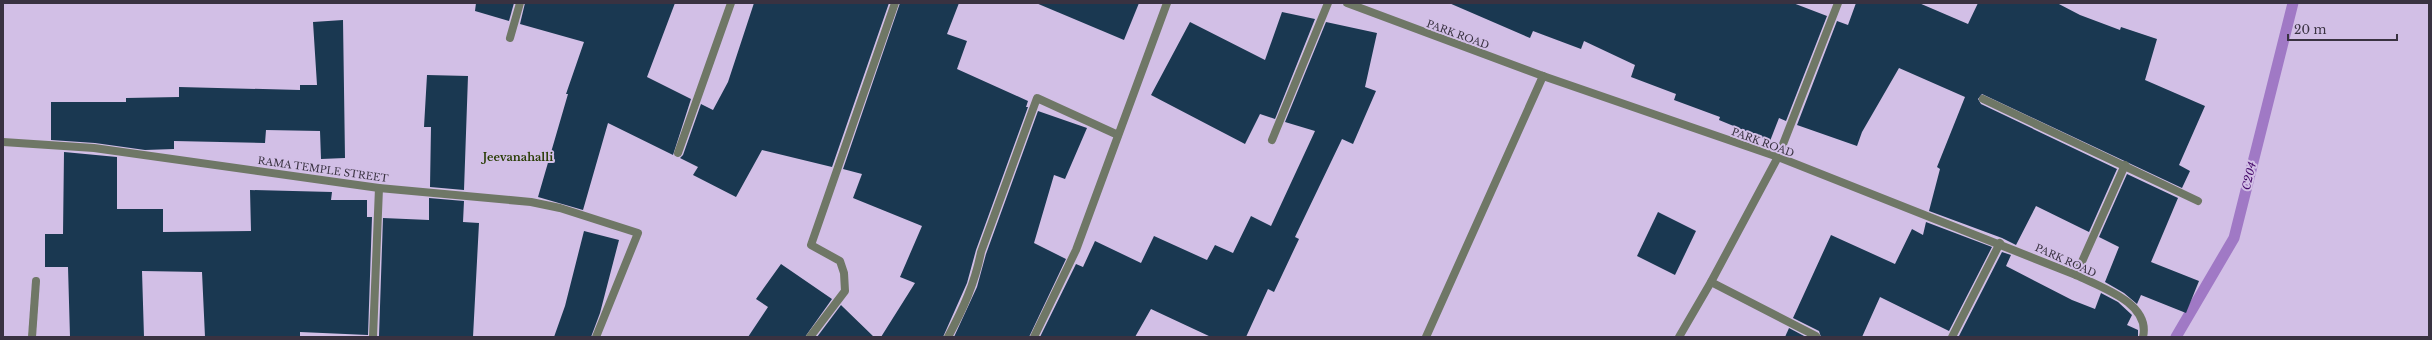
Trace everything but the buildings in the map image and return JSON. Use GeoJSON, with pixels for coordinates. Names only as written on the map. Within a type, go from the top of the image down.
{"type":"FeatureCollection","features":[{"type":"Feature","properties":{"kind":"street"},"geometry":{"type":"LineString","coordinates":[[510,38],[520,3]]}},
{"type":"Feature","properties":{"kind":"street"},"geometry":{"type":"LineString","coordinates":[[678,153],[731,3]]}},
{"type":"Feature","properties":{"kind":"street"},"geometry":{"type":"LineString","coordinates":[[810,337],[845,291],[844,273],[840,261],[811,245],[895,3]]}},
{"type":"Feature","properties":{"kind":"street"},"geometry":{"type":"LineString","coordinates":[[1034,337],[1076,250],[1167,3]]}},
{"type":"Feature","properties":{"kind":"street"},"geometry":{"type":"LineString","coordinates":[[1272,140],[1328,3]]}},
{"type":"Feature","properties":{"kind":"street","name":"PARK ROAD"},"geometry":{"type":"LineString","coordinates":[[1347,3],[1543,76],[1778,157],[2076,274],[2123,299],[2133,306],[2142,317],[2145,329],[2143,337]]}},
{"type":"Feature","properties":{"kind":"street"},"geometry":{"type":"LineString","coordinates":[[1679,337],[1711,282],[1778,157],[1838,3]]}},
{"type":"Feature","properties":{"kind":"street"},"geometry":{"type":"LineString","coordinates":[[1426,337],[1543,76]]}},
{"type":"Feature","properties":{"kind":"street"},"geometry":{"type":"LineString","coordinates":[[948,337],[964,307],[976,276],[981,252],[1037,98],[1118,135]]}},
{"type":"Feature","properties":{"kind":"street"},"geometry":{"type":"LineString","coordinates":[[1983,99],[2125,165],[2198,201]]}},
{"type":"Feature","properties":{"kind":"street","name":"RAMA TEMPLE STREET"},"geometry":{"type":"LineString","coordinates":[[3,142],[94,148],[379,188],[531,202],[560,208],[638,233],[596,337]]}},
{"type":"Feature","properties":{"kind":"street"},"geometry":{"type":"LineString","coordinates":[[2076,274],[2125,165]]}},
{"type":"Feature","properties":{"kind":"street"},"geometry":{"type":"LineString","coordinates":[[373,337],[379,188]]}},
{"type":"Feature","properties":{"kind":"street"},"geometry":{"type":"LineString","coordinates":[[1952,337],[2000,243]]}},
{"type":"Feature","properties":{"kind":"street"},"geometry":{"type":"LineString","coordinates":[[32,337],[36,281]]}},
{"type":"Feature","properties":{"kind":"street"},"geometry":{"type":"LineString","coordinates":[[1711,282],[1816,336]]}},
{"type":"Feature","properties":{"kind":"waterway","name":"C204"},"geometry":{"type":"LineString","coordinates":[[2176,337],[2234,238],[2293,3]]}},
{"type":"Feature","properties":{"kind":"district","name":"Jeevanahalli"},"geometry":{"type":"Point","coordinates":[518,157]}}]}
